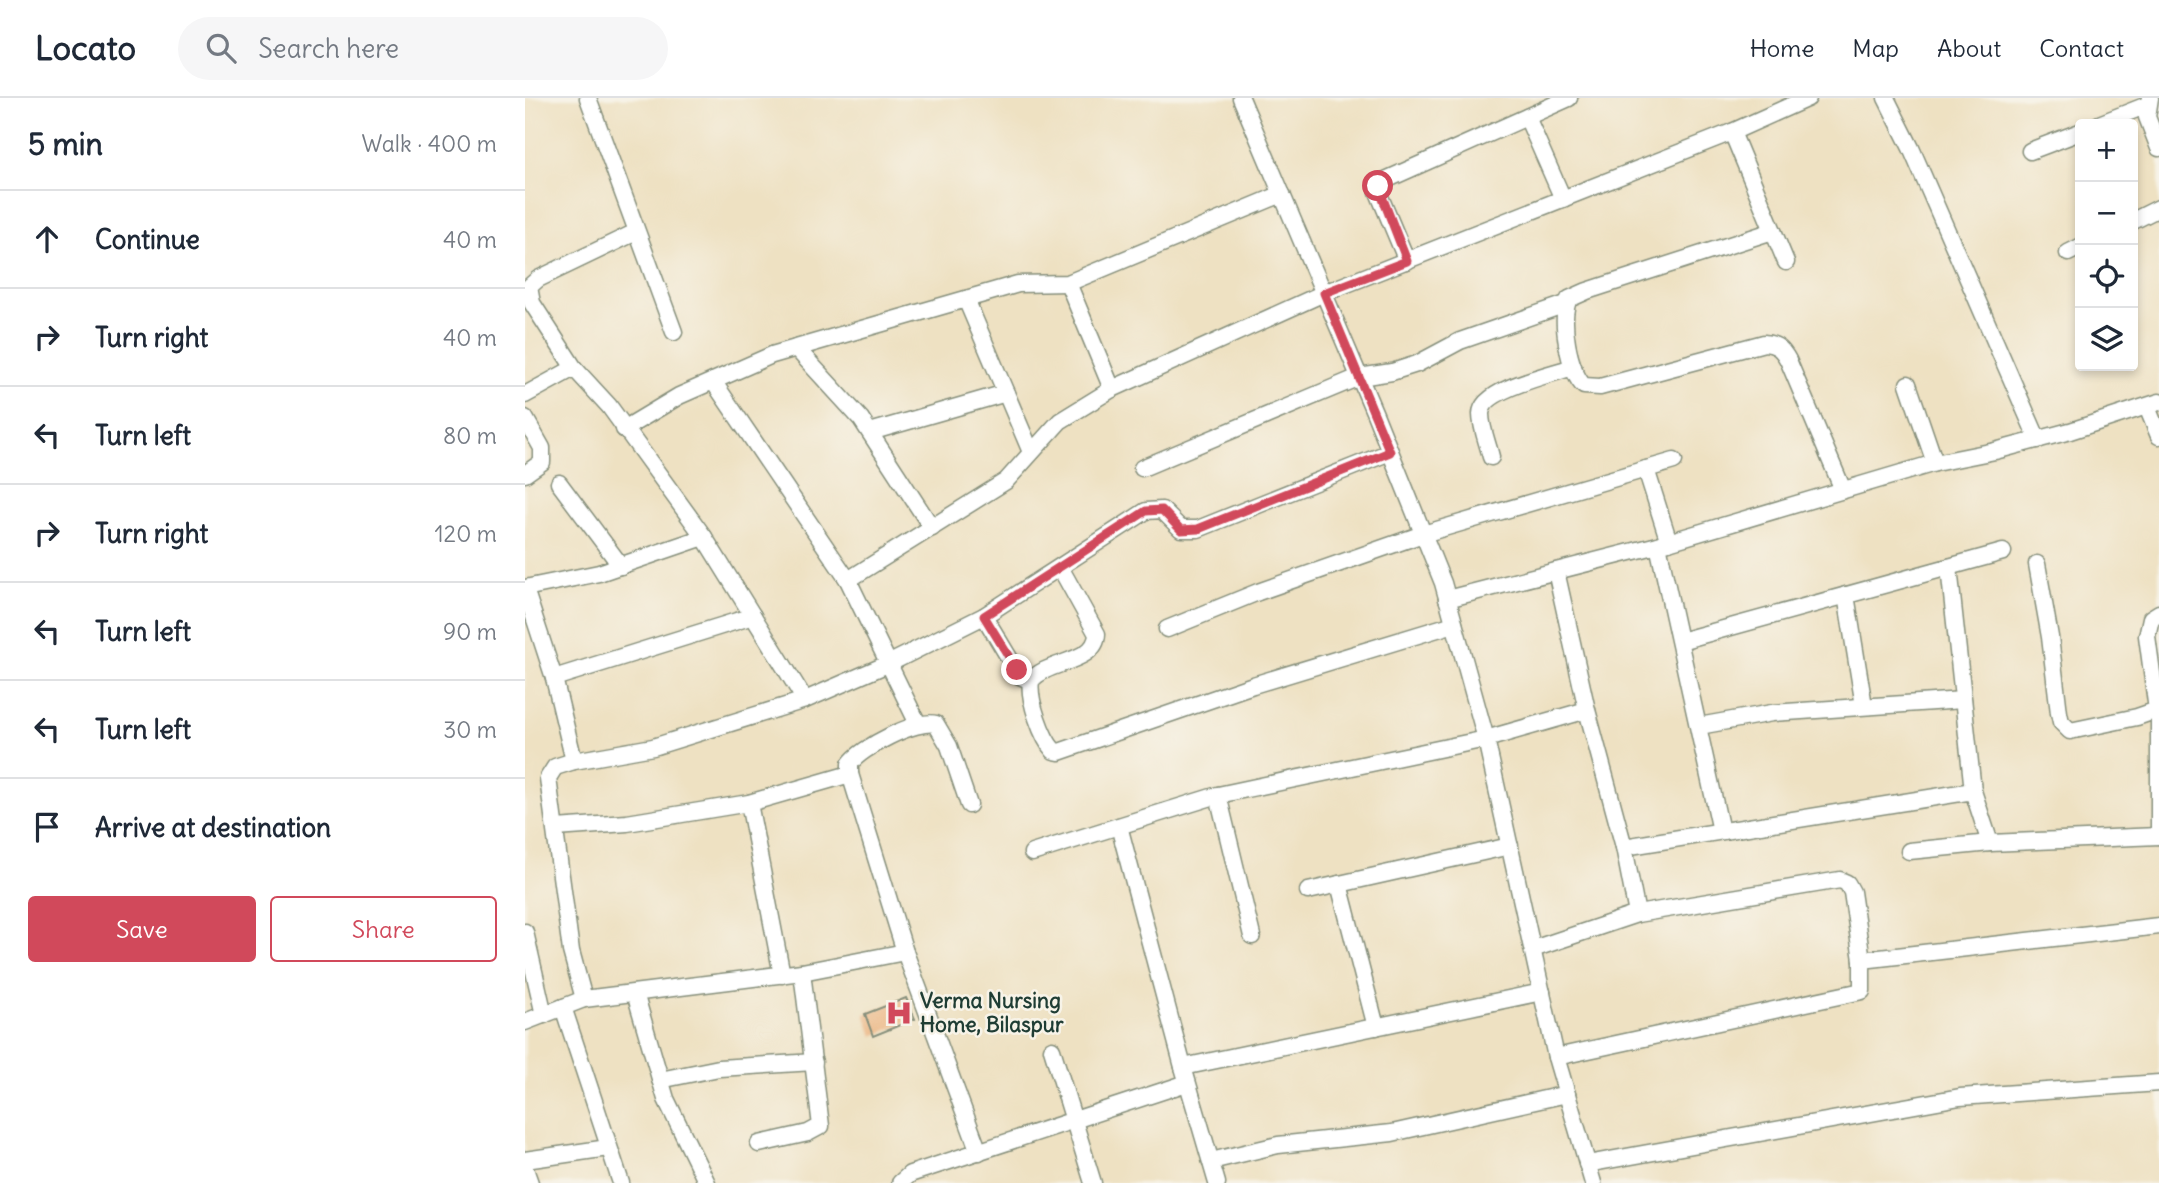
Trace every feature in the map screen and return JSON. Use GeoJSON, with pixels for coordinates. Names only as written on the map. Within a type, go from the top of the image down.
{"type":"FeatureCollection","features":[{"type":"Feature","properties":{"kind":"street"},"geometry":{"type":"LineString","coordinates":[[588,98],[674,332]]}},
{"type":"Feature","properties":{"kind":"street"},"geometry":{"type":"LineString","coordinates":[[1241,98],[1390,452],[1447,599],[1486,739],[1556,1057],[1593,1183]]}},
{"type":"Feature","properties":{"kind":"street"},"geometry":{"type":"LineString","coordinates":[[1407,261],[1378,192],[1381,182],[1569,98]]}},
{"type":"Feature","properties":{"kind":"street"},"geometry":{"type":"LineString","coordinates":[[848,580],[1006,481],[1060,421],[1112,389],[1324,293],[1732,132],[1808,98]]}},
{"type":"Feature","properties":{"kind":"street"},"geometry":{"type":"LineString","coordinates":[[1886,98],[1911,148],[2038,440]]}},
{"type":"Feature","properties":{"kind":"street"},"geometry":{"type":"LineString","coordinates":[[2110,119],[2149,102]]}},
{"type":"Feature","properties":{"kind":"street"},"geometry":{"type":"LineString","coordinates":[[2149,102],[2147,117],[2159,148]]}},
{"type":"Feature","properties":{"kind":"street"},"geometry":{"type":"LineString","coordinates":[[1527,117],[1563,199]]}},
{"type":"Feature","properties":{"kind":"street"},"geometry":{"type":"LineString","coordinates":[[1732,132],[1786,262]]}},
{"type":"Feature","properties":{"kind":"street"},"geometry":{"type":"LineString","coordinates":[[2030,151],[2075,134]]}},
{"type":"Feature","properties":{"kind":"street"},"geometry":{"type":"LineString","coordinates":[[624,429],[679,396],[772,355],[1018,284],[1069,283],[1282,194]]}},
{"type":"Feature","properties":{"kind":"street"},"geometry":{"type":"LineString","coordinates":[[2138,218],[2159,208]]}},
{"type":"Feature","properties":{"kind":"street"},"geometry":{"type":"LineString","coordinates":[[1142,468],[1359,377],[1392,372],[1417,364],[1460,341],[1566,304],[1587,290],[1773,231]]}},
{"type":"Feature","properties":{"kind":"street"},"geometry":{"type":"LineString","coordinates":[[636,232],[538,279],[529,287],[532,303],[574,368],[609,406],[704,537],[805,699]]}},
{"type":"Feature","properties":{"kind":"street"},"geometry":{"type":"LineString","coordinates":[[1069,283],[1112,389]]}},
{"type":"Feature","properties":{"kind":"street"},"geometry":{"type":"LineString","coordinates":[[966,299],[1031,452]]}},
{"type":"Feature","properties":{"kind":"street"},"geometry":{"type":"LineString","coordinates":[[1566,304],[1564,325],[1573,367],[1584,386],[1599,387],[1764,343],[1782,349],[1843,490]]}},
{"type":"Feature","properties":{"kind":"street"},"geometry":{"type":"LineString","coordinates":[[796,348],[870,432],[932,528]]}},
{"type":"Feature","properties":{"kind":"street"},"geometry":{"type":"LineString","coordinates":[[1491,457],[1481,415],[1487,400],[1502,391],[1573,367]]}},
{"type":"Feature","properties":{"kind":"street"},"geometry":{"type":"LineString","coordinates":[[525,395],[574,368]]}},
{"type":"Feature","properties":{"kind":"street"},"geometry":{"type":"LineString","coordinates":[[713,381],[848,580],[918,724]]}},
{"type":"Feature","properties":{"kind":"street"},"geometry":{"type":"LineString","coordinates":[[1908,384],[1934,463]]}},
{"type":"Feature","properties":{"kind":"street"},"geometry":{"type":"LineString","coordinates":[[870,432],[1006,393]]}},
{"type":"Feature","properties":{"kind":"street"},"geometry":{"type":"LineString","coordinates":[[1447,599],[1663,544],[1934,463],[2038,440],[2153,405],[2159,436]]}},
{"type":"Feature","properties":{"kind":"street"},"geometry":{"type":"LineString","coordinates":[[525,418],[543,455],[542,462],[525,474]]}},
{"type":"Feature","properties":{"kind":"street"},"geometry":{"type":"LineString","coordinates":[[584,999],[571,951],[549,772],[574,761],[653,747],[805,699],[890,663],[984,616],[1061,569],[1146,511],[1162,510],[1181,530],[1198,529],[1390,452]]}},
{"type":"Feature","properties":{"kind":"street"},"geometry":{"type":"LineString","coordinates":[[1167,629],[1258,592],[1423,534],[1674,461]]}},
{"type":"Feature","properties":{"kind":"street"},"geometry":{"type":"LineString","coordinates":[[1646,469],[1721,831]]}},
{"type":"Feature","properties":{"kind":"street"},"geometry":{"type":"LineString","coordinates":[[559,483],[621,566]]}},
{"type":"Feature","properties":{"kind":"street"},"geometry":{"type":"LineString","coordinates":[[574,761],[554,678],[525,589],[621,566],[704,537]]}},
{"type":"Feature","properties":{"kind":"street"},"geometry":{"type":"LineString","coordinates":[[1680,641],[2003,552]]}},
{"type":"Feature","properties":{"kind":"street"},"geometry":{"type":"LineString","coordinates":[[2037,564],[2050,637],[2059,713],[2065,728],[2077,730],[2158,710]]}},
{"type":"Feature","properties":{"kind":"street"},"geometry":{"type":"LineString","coordinates":[[1949,566],[1973,791],[1990,843]]}},
{"type":"Feature","properties":{"kind":"street"},"geometry":{"type":"LineString","coordinates":[[1031,681],[1043,671],[1089,651],[1097,641],[1093,624],[1061,569]]}},
{"type":"Feature","properties":{"kind":"street"},"geometry":{"type":"LineString","coordinates":[[1556,571],[1587,710],[1624,847],[1637,914]]}},
{"type":"Feature","properties":{"kind":"street"},"geometry":{"type":"LineString","coordinates":[[1846,595],[1864,706]]}},
{"type":"Feature","properties":{"kind":"street"},"geometry":{"type":"LineString","coordinates":[[1909,851],[1990,843],[2159,836],[2158,710],[2147,625],[2159,613]]}},
{"type":"Feature","properties":{"kind":"street"},"geometry":{"type":"LineString","coordinates":[[554,678],[753,616]]}},
{"type":"Feature","properties":{"kind":"street"},"geometry":{"type":"LineString","coordinates":[[984,616],[1020,676],[1031,681]]}},
{"type":"Feature","properties":{"kind":"street"},"geometry":{"type":"LineString","coordinates":[[1031,681],[1031,693],[1047,742],[1054,751],[1064,752],[1253,685],[1454,624]]}},
{"type":"Feature","properties":{"kind":"street"},"geometry":{"type":"LineString","coordinates":[[1699,726],[1772,713],[1963,700]]}},
{"type":"Feature","properties":{"kind":"street"},"geometry":{"type":"LineString","coordinates":[[1032,853],[1219,795],[1486,739],[1587,710]]}},
{"type":"Feature","properties":{"kind":"street"},"geometry":{"type":"LineString","coordinates":[[968,805],[941,729],[930,722],[918,724],[855,756],[850,764],[905,952],[979,1152]]}},
{"type":"Feature","properties":{"kind":"street"},"geometry":{"type":"LineString","coordinates":[[556,828],[627,822],[749,803],[851,774]]}},
{"type":"Feature","properties":{"kind":"street"},"geometry":{"type":"LineString","coordinates":[[1624,847],[1973,791]]}},
{"type":"Feature","properties":{"kind":"street"},"geometry":{"type":"LineString","coordinates":[[1219,795],[1252,936]]}},
{"type":"Feature","properties":{"kind":"street"},"geometry":{"type":"LineString","coordinates":[[749,803],[782,975]]}},
{"type":"Feature","properties":{"kind":"street"},"geometry":{"type":"LineString","coordinates":[[1119,826],[1185,1075],[1217,1183]]}},
{"type":"Feature","properties":{"kind":"street"},"geometry":{"type":"LineString","coordinates":[[1308,891],[1510,846]]}},
{"type":"Feature","properties":{"kind":"street"},"geometry":{"type":"LineString","coordinates":[[1533,949],[1637,914],[1840,880],[1847,883],[1852,892],[1862,960],[1862,991],[1556,1057]]}},
{"type":"Feature","properties":{"kind":"street"},"geometry":{"type":"LineString","coordinates":[[1339,884],[1376,1027]]}},
{"type":"Feature","properties":{"kind":"street"},"geometry":{"type":"LineString","coordinates":[[1862,960],[2159,926]]}},
{"type":"Feature","properties":{"kind":"street"},"geometry":{"type":"LineString","coordinates":[[525,932],[544,1015]]}},
{"type":"Feature","properties":{"kind":"street"},"geometry":{"type":"LineString","coordinates":[[525,1022],[584,999],[782,975],[905,952]]}},
{"type":"Feature","properties":{"kind":"street"},"geometry":{"type":"LineString","coordinates":[[759,1144],[808,1133],[821,1126],[802,972]]}},
{"type":"Feature","properties":{"kind":"street"},"geometry":{"type":"LineString","coordinates":[[900,1183],[910,1174],[1076,1120],[1185,1075],[1376,1027],[1542,992]]}},
{"type":"Feature","properties":{"kind":"street"},"geometry":{"type":"LineString","coordinates":[[635,993],[660,1080],[677,1124],[707,1183]]}},
{"type":"Feature","properties":{"kind":"street"},"geometry":{"type":"LineString","coordinates":[[563,1007],[621,1183]]}},
{"type":"Feature","properties":{"kind":"street"},"geometry":{"type":"LineString","coordinates":[[1052,1049],[1076,1120],[1093,1183]]}},
{"type":"Feature","properties":{"kind":"street"},"geometry":{"type":"LineString","coordinates":[[660,1080],[719,1068],[814,1062]]}},
{"type":"Feature","properties":{"kind":"street"},"geometry":{"type":"LineString","coordinates":[[1587,1164],[1960,1097],[2159,1083]]}},
{"type":"Feature","properties":{"kind":"street"},"geometry":{"type":"LineString","coordinates":[[1211,1161],[1278,1145],[1392,1133],[1567,1094]]}},
{"type":"Feature","properties":{"kind":"street"},"geometry":{"type":"LineString","coordinates":[[525,1160],[608,1148]]}},
{"type":"Feature","properties":{"kind":"street"},"geometry":{"type":"LineString","coordinates":[[525,1169],[530,1183]]}},
{"type":"Feature","properties":{"kind":"building"},"geometry":{"type":"Polygon","coordinates":[[[906,998],[915,1019],[873,1036],[865,1014],[906,998]]]}},
{"type":"Feature","properties":{"kind":"place","name":"Verma Nursing Home, Bilaspur"},"geometry":{"type":"Point","coordinates":[899,1013]}},
{"type":"Feature","properties":{"kind":"route"},"geometry":{"type":"LineString","coordinates":[[1017,670],[984,616],[1061,569],[1146,511],[1162,510],[1175,527],[1181,530],[1198,529],[1390,452],[1324,293],[1407,261],[1378,192],[1378,186]]}}]}
